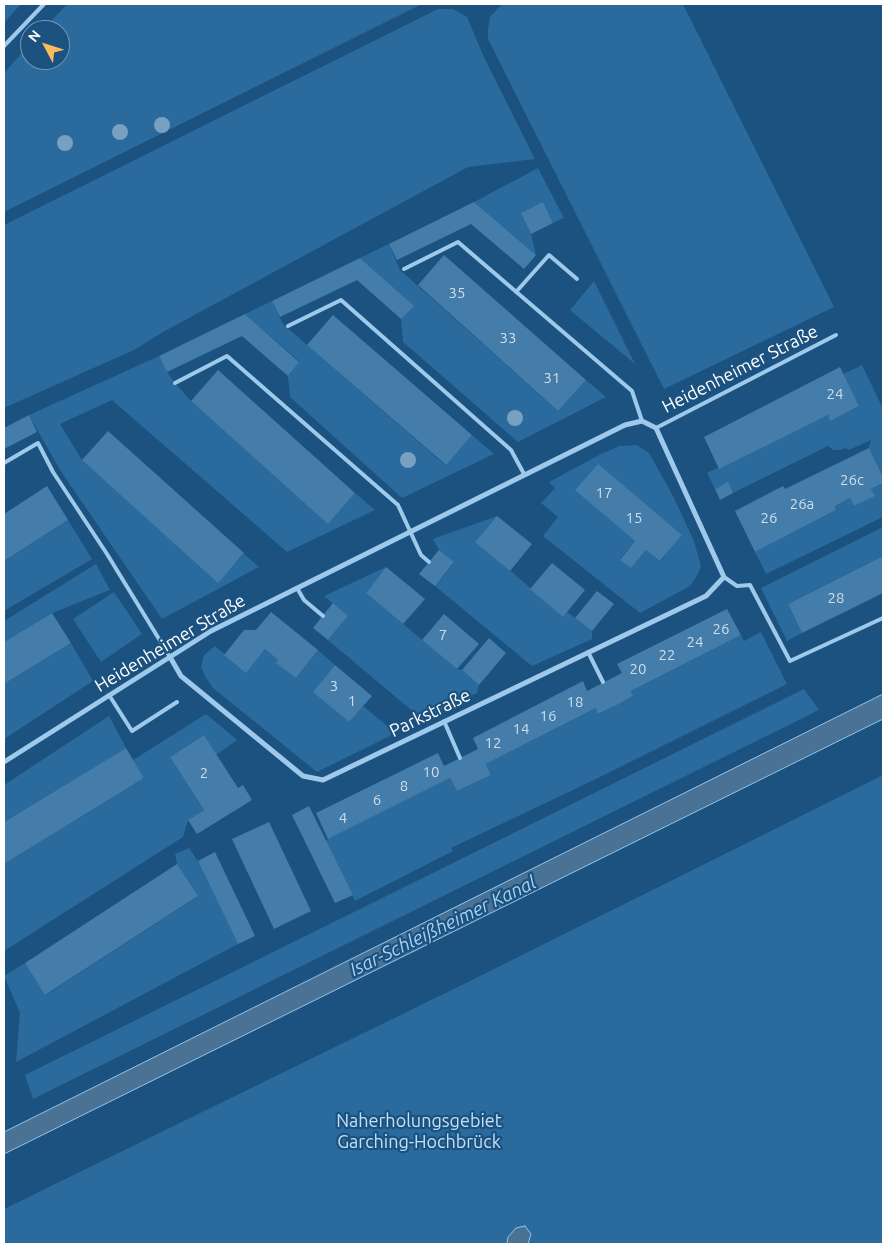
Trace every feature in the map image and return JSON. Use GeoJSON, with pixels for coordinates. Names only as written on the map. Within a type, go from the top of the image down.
{"type":"FeatureCollection","features":[{"type":"Feature","properties":{"kind":"street","name":"Heidenheimer Straße"},"geometry":{"type":"LineString","coordinates":[[4,762],[211,631],[625,425],[642,421],[656,428],[724,576]]}},
{"type":"Feature","properties":{"kind":"street","name":"Parkstraße"},"geometry":{"type":"LineString","coordinates":[[170,658],[181,676],[303,776],[322,780],[706,596],[724,576]]}},
{"type":"Feature","properties":{"kind":"lane"},"geometry":{"type":"LineString","coordinates":[[4,46],[44,4]]}},
{"type":"Feature","properties":{"kind":"lane"},"geometry":{"type":"LineString","coordinates":[[404,269],[458,242],[632,391],[642,421]]}},
{"type":"Feature","properties":{"kind":"lane"},"geometry":{"type":"LineString","coordinates":[[516,292],[549,255],[577,279]]}},
{"type":"Feature","properties":{"kind":"lane"},"geometry":{"type":"LineString","coordinates":[[288,326],[341,300],[511,450],[524,474]]}},
{"type":"Feature","properties":{"kind":"lane","name":"Heidenheimer Straße"},"geometry":{"type":"LineString","coordinates":[[656,428],[836,335]]}},
{"type":"Feature","properties":{"kind":"lane"},"geometry":{"type":"LineString","coordinates":[[175,383],[227,356],[398,505],[421,555],[429,562]]}},
{"type":"Feature","properties":{"kind":"lane"},"geometry":{"type":"LineString","coordinates":[[4,463],[38,443],[53,472],[107,554],[170,658]]}},
{"type":"Feature","properties":{"kind":"lane"},"geometry":{"type":"LineString","coordinates":[[724,576],[737,586],[750,585],[790,661],[883,618]]}},
{"type":"Feature","properties":{"kind":"lane"},"geometry":{"type":"LineString","coordinates":[[297,588],[304,600],[323,616]]}},
{"type":"Feature","properties":{"kind":"lane"},"geometry":{"type":"LineString","coordinates":[[588,652],[604,682]]}},
{"type":"Feature","properties":{"kind":"lane"},"geometry":{"type":"LineString","coordinates":[[109,695],[132,731],[177,702]]}},
{"type":"Feature","properties":{"kind":"lane"},"geometry":{"type":"LineString","coordinates":[[444,721],[460,758]]}},
{"type":"Feature","properties":{"kind":"green space"},"geometry":{"type":"Polygon","coordinates":[[[4,4],[21,4],[4,23],[4,4]]]}},
{"type":"Feature","properties":{"kind":"green space"},"geometry":{"type":"Polygon","coordinates":[[[67,4],[422,4],[4,212],[4,73],[20,55],[20,70],[70,70],[70,20],[52,20],[67,4]]]}},
{"type":"Feature","properties":{"kind":"green space"},"geometry":{"type":"Polygon","coordinates":[[[502,4],[683,4],[834,307],[664,389],[488,39],[490,17],[502,4]]]}},
{"type":"Feature","properties":{"kind":"green space"},"geometry":{"type":"Polygon","coordinates":[[[438,9],[453,9],[467,17],[483,55],[535,159],[468,167],[163,332],[134,350],[4,408],[4,225],[438,9]]]}},
{"type":"Feature","properties":{"kind":"green space"},"geometry":{"type":"Polygon","coordinates":[[[538,168],[564,218],[553,223],[543,203],[522,213],[531,234],[536,255],[474,202],[538,168]]]}},
{"type":"Feature","properties":{"kind":"green space"},"geometry":{"type":"Polygon","coordinates":[[[389,244],[400,270],[558,411],[586,380],[606,397],[518,442],[403,342],[401,319],[413,306],[360,258],[389,244]]]}},
{"type":"Feature","properties":{"kind":"green space"},"geometry":{"type":"Polygon","coordinates":[[[594,281],[635,364],[570,310],[594,281]]]}},
{"type":"Feature","properties":{"kind":"green space"},"geometry":{"type":"Polygon","coordinates":[[[272,301],[283,324],[445,465],[472,435],[494,454],[402,498],[290,397],[288,376],[299,361],[245,314],[272,301]]]}},
{"type":"Feature","properties":{"kind":"green space"},"geometry":{"type":"Polygon","coordinates":[[[159,356],[167,372],[191,401],[328,523],[355,493],[375,510],[287,552],[112,400],[60,424],[82,460],[219,581],[244,554],[259,567],[162,619],[60,470],[29,415],[159,356]]]}},
{"type":"Feature","properties":{"kind":"green space"},"geometry":{"type":"Polygon","coordinates":[[[862,365],[883,409],[883,477],[869,448],[871,440],[849,450],[845,448],[833,450],[828,446],[733,493],[728,483],[715,489],[707,473],[828,415],[831,420],[859,406],[843,374],[862,365]]]}},
{"type":"Feature","properties":{"kind":"green space"},"geometry":{"type":"Polygon","coordinates":[[[637,445],[649,453],[673,496],[694,541],[701,566],[690,586],[640,613],[543,536],[558,517],[541,503],[555,488],[549,482],[620,446],[637,445]],[[576,490],[635,541],[620,559],[631,568],[646,550],[661,561],[681,535],[576,490]]]}},
{"type":"Feature","properties":{"kind":"green space"},"geometry":{"type":"Polygon","coordinates":[[[883,483],[883,517],[766,574],[755,552],[836,510],[835,506],[850,498],[854,506],[874,496],[871,489],[883,483]]]}},
{"type":"Feature","properties":{"kind":"green space"},"geometry":{"type":"Polygon","coordinates":[[[497,516],[476,541],[563,616],[567,612],[592,631],[592,639],[532,666],[435,586],[454,563],[439,550],[433,539],[497,516]]]}},
{"type":"Feature","properties":{"kind":"green space"},"geometry":{"type":"Polygon","coordinates":[[[68,520],[92,559],[4,611],[4,561],[68,520]]]}},
{"type":"Feature","properties":{"kind":"green space"},"geometry":{"type":"Polygon","coordinates":[[[883,527],[883,556],[788,604],[802,633],[787,641],[761,588],[883,527]]]}},
{"type":"Feature","properties":{"kind":"green space"},"geometry":{"type":"Polygon","coordinates":[[[96,564],[110,590],[52,613],[4,642],[4,621],[96,564]]]}},
{"type":"Feature","properties":{"kind":"green space"},"geometry":{"type":"Polygon","coordinates":[[[386,567],[366,593],[479,685],[477,693],[423,720],[328,640],[348,616],[324,596],[386,567]]]}},
{"type":"Feature","properties":{"kind":"green space"},"geometry":{"type":"Polygon","coordinates":[[[114,592],[142,634],[101,662],[73,619],[114,592]]]}},
{"type":"Feature","properties":{"kind":"green space"},"geometry":{"type":"Polygon","coordinates":[[[761,632],[787,684],[596,779],[451,848],[453,851],[355,901],[326,841],[328,839],[450,778],[457,791],[491,775],[486,764],[596,708],[599,714],[617,705],[633,696],[631,691],[741,635],[744,641],[761,632]]]}},
{"type":"Feature","properties":{"kind":"green space"},"geometry":{"type":"Polygon","coordinates":[[[71,643],[93,681],[4,739],[4,684],[71,643]]]}},
{"type":"Feature","properties":{"kind":"green space"},"geometry":{"type":"Polygon","coordinates":[[[215,646],[246,672],[265,649],[278,660],[277,663],[296,678],[318,650],[335,665],[314,692],[349,722],[363,706],[396,733],[317,772],[213,688],[201,667],[204,655],[215,646]]]}},
{"type":"Feature","properties":{"kind":"green space"},"geometry":{"type":"Polygon","coordinates":[[[804,689],[819,710],[33,1099],[25,1075],[804,689]]]}},
{"type":"Feature","properties":{"kind":"green space"},"geometry":{"type":"Polygon","coordinates":[[[206,714],[237,740],[216,755],[204,735],[170,757],[204,810],[188,820],[183,837],[4,951],[4,864],[144,778],[133,760],[206,714]]]}},
{"type":"Feature","properties":{"kind":"green space"},"geometry":{"type":"Polygon","coordinates":[[[109,716],[126,748],[4,822],[4,785],[109,716]]]}},
{"type":"Feature","properties":{"kind":"green space","name":"Naherholungsgebiet Garching-Hochbrück"},"geometry":{"type":"Polygon","coordinates":[[[883,775],[883,1244],[4,1244],[4,1209],[472,980],[883,775]]]}},
{"type":"Feature","properties":{"kind":"green space"},"geometry":{"type":"Polygon","coordinates":[[[189,848],[198,861],[238,944],[16,1062],[20,1013],[4,976],[25,963],[46,995],[197,897],[177,864],[175,854],[189,848]]]}},
{"type":"Feature","properties":{"kind":"water","name":"Isar-Schleißheimer Kanal"},"geometry":{"type":"Polygon","coordinates":[[[883,694],[883,719],[4,1154],[4,1132],[883,694]]]}},
{"type":"Feature","properties":{"kind":"water"},"geometry":{"type":"Polygon","coordinates":[[[525,1226],[531,1234],[528,1244],[507,1244],[508,1237],[516,1228],[525,1226]]]}},
{"type":"Feature","properties":{"kind":"building"},"geometry":{"type":"Polygon","coordinates":[[[474,202],[536,255],[524,269],[471,224],[397,260],[389,244],[474,202]]]}},
{"type":"Feature","properties":{"kind":"building"},"geometry":{"type":"Polygon","coordinates":[[[543,202],[553,223],[531,234],[521,213],[543,202]]]}},
{"type":"Feature","properties":{"kind":"building"},"geometry":{"type":"Polygon","coordinates":[[[444,255],[586,380],[558,411],[418,285],[444,255]]]}},
{"type":"Feature","properties":{"kind":"building"},"geometry":{"type":"Polygon","coordinates":[[[360,258],[414,306],[401,319],[357,280],[280,317],[272,301],[360,258]]]}},
{"type":"Feature","properties":{"kind":"building"},"geometry":{"type":"Polygon","coordinates":[[[245,314],[299,362],[288,376],[242,336],[167,372],[159,356],[245,314]]]}},
{"type":"Feature","properties":{"kind":"building"},"geometry":{"type":"Polygon","coordinates":[[[333,315],[472,435],[446,465],[307,345],[333,315]]]}},
{"type":"Feature","properties":{"kind":"building"},"geometry":{"type":"Polygon","coordinates":[[[840,367],[859,406],[830,421],[828,415],[719,469],[704,437],[840,367]]]}},
{"type":"Feature","properties":{"kind":"building"},"geometry":{"type":"Polygon","coordinates":[[[218,370],[355,493],[328,524],[191,401],[218,370]]]}},
{"type":"Feature","properties":{"kind":"building"},"geometry":{"type":"Polygon","coordinates":[[[29,415],[37,432],[4,449],[4,428],[29,415]]]}},
{"type":"Feature","properties":{"kind":"building"},"geometry":{"type":"Polygon","coordinates":[[[108,431],[244,553],[218,583],[82,460],[108,431]]]}},
{"type":"Feature","properties":{"kind":"building"},"geometry":{"type":"Polygon","coordinates":[[[869,448],[883,477],[883,483],[871,489],[875,496],[854,506],[850,498],[835,506],[836,510],[755,552],[735,511],[783,486],[785,489],[869,448]]]}},
{"type":"Feature","properties":{"kind":"building"},"geometry":{"type":"Polygon","coordinates":[[[598,464],[682,535],[660,561],[646,550],[631,568],[620,560],[635,541],[575,490],[598,464]]]}},
{"type":"Feature","properties":{"kind":"building"},"geometry":{"type":"Polygon","coordinates":[[[728,482],[733,493],[720,500],[715,489],[728,482]]]}},
{"type":"Feature","properties":{"kind":"building"},"geometry":{"type":"Polygon","coordinates":[[[47,486],[68,520],[4,561],[4,514],[47,486]]]}},
{"type":"Feature","properties":{"kind":"building"},"geometry":{"type":"Polygon","coordinates":[[[497,516],[532,544],[510,571],[475,542],[497,516]]]}},
{"type":"Feature","properties":{"kind":"building"},"geometry":{"type":"Polygon","coordinates":[[[439,550],[454,562],[435,586],[419,574],[439,550]]]}},
{"type":"Feature","properties":{"kind":"building"},"geometry":{"type":"Polygon","coordinates":[[[883,556],[883,593],[802,633],[788,604],[883,556]]]}},
{"type":"Feature","properties":{"kind":"building"},"geometry":{"type":"Polygon","coordinates":[[[552,563],[585,590],[563,617],[530,589],[552,563]]]}},
{"type":"Feature","properties":{"kind":"building"},"geometry":{"type":"Polygon","coordinates":[[[386,567],[425,599],[403,624],[366,593],[386,567]]]}},
{"type":"Feature","properties":{"kind":"building"},"geometry":{"type":"Polygon","coordinates":[[[597,591],[614,604],[592,631],[575,618],[597,591]]]}},
{"type":"Feature","properties":{"kind":"building"},"geometry":{"type":"Polygon","coordinates":[[[333,603],[348,616],[328,640],[313,628],[333,603]]]}},
{"type":"Feature","properties":{"kind":"building"},"geometry":{"type":"Polygon","coordinates":[[[727,609],[741,635],[631,691],[633,696],[617,705],[598,714],[596,708],[486,764],[491,775],[457,791],[450,778],[328,839],[316,813],[438,753],[444,766],[478,749],[473,738],[583,681],[587,691],[622,673],[617,664],[727,609]]]}},
{"type":"Feature","properties":{"kind":"building"},"geometry":{"type":"Polygon","coordinates":[[[271,612],[318,650],[296,678],[276,663],[278,660],[265,649],[246,673],[224,655],[244,630],[256,630],[271,612]]]}},
{"type":"Feature","properties":{"kind":"building"},"geometry":{"type":"Polygon","coordinates":[[[52,613],[71,643],[4,684],[4,642],[52,613]]]}},
{"type":"Feature","properties":{"kind":"building"},"geometry":{"type":"Polygon","coordinates":[[[444,614],[479,644],[457,669],[422,640],[444,614]]]}},
{"type":"Feature","properties":{"kind":"building"},"geometry":{"type":"Polygon","coordinates":[[[489,638],[506,653],[479,685],[462,670],[489,638]]]}},
{"type":"Feature","properties":{"kind":"building"},"geometry":{"type":"Polygon","coordinates":[[[335,665],[372,696],[349,722],[313,692],[335,665]]]}},
{"type":"Feature","properties":{"kind":"building"},"geometry":{"type":"Polygon","coordinates":[[[204,735],[238,788],[243,785],[252,800],[197,834],[188,820],[204,810],[170,757],[204,735]]]}},
{"type":"Feature","properties":{"kind":"building"},"geometry":{"type":"Polygon","coordinates":[[[126,748],[144,778],[4,864],[4,822],[126,748]]]}},
{"type":"Feature","properties":{"kind":"building"},"geometry":{"type":"Polygon","coordinates":[[[309,806],[353,895],[335,903],[292,815],[309,806]]]}},
{"type":"Feature","properties":{"kind":"building"},"geometry":{"type":"Polygon","coordinates":[[[269,822],[311,911],[274,929],[232,839],[269,822]]]}},
{"type":"Feature","properties":{"kind":"building"},"geometry":{"type":"Polygon","coordinates":[[[215,852],[255,936],[238,944],[198,861],[215,852]]]}},
{"type":"Feature","properties":{"kind":"building"},"geometry":{"type":"Polygon","coordinates":[[[177,864],[198,896],[45,995],[25,963],[177,864]]]}}]}
